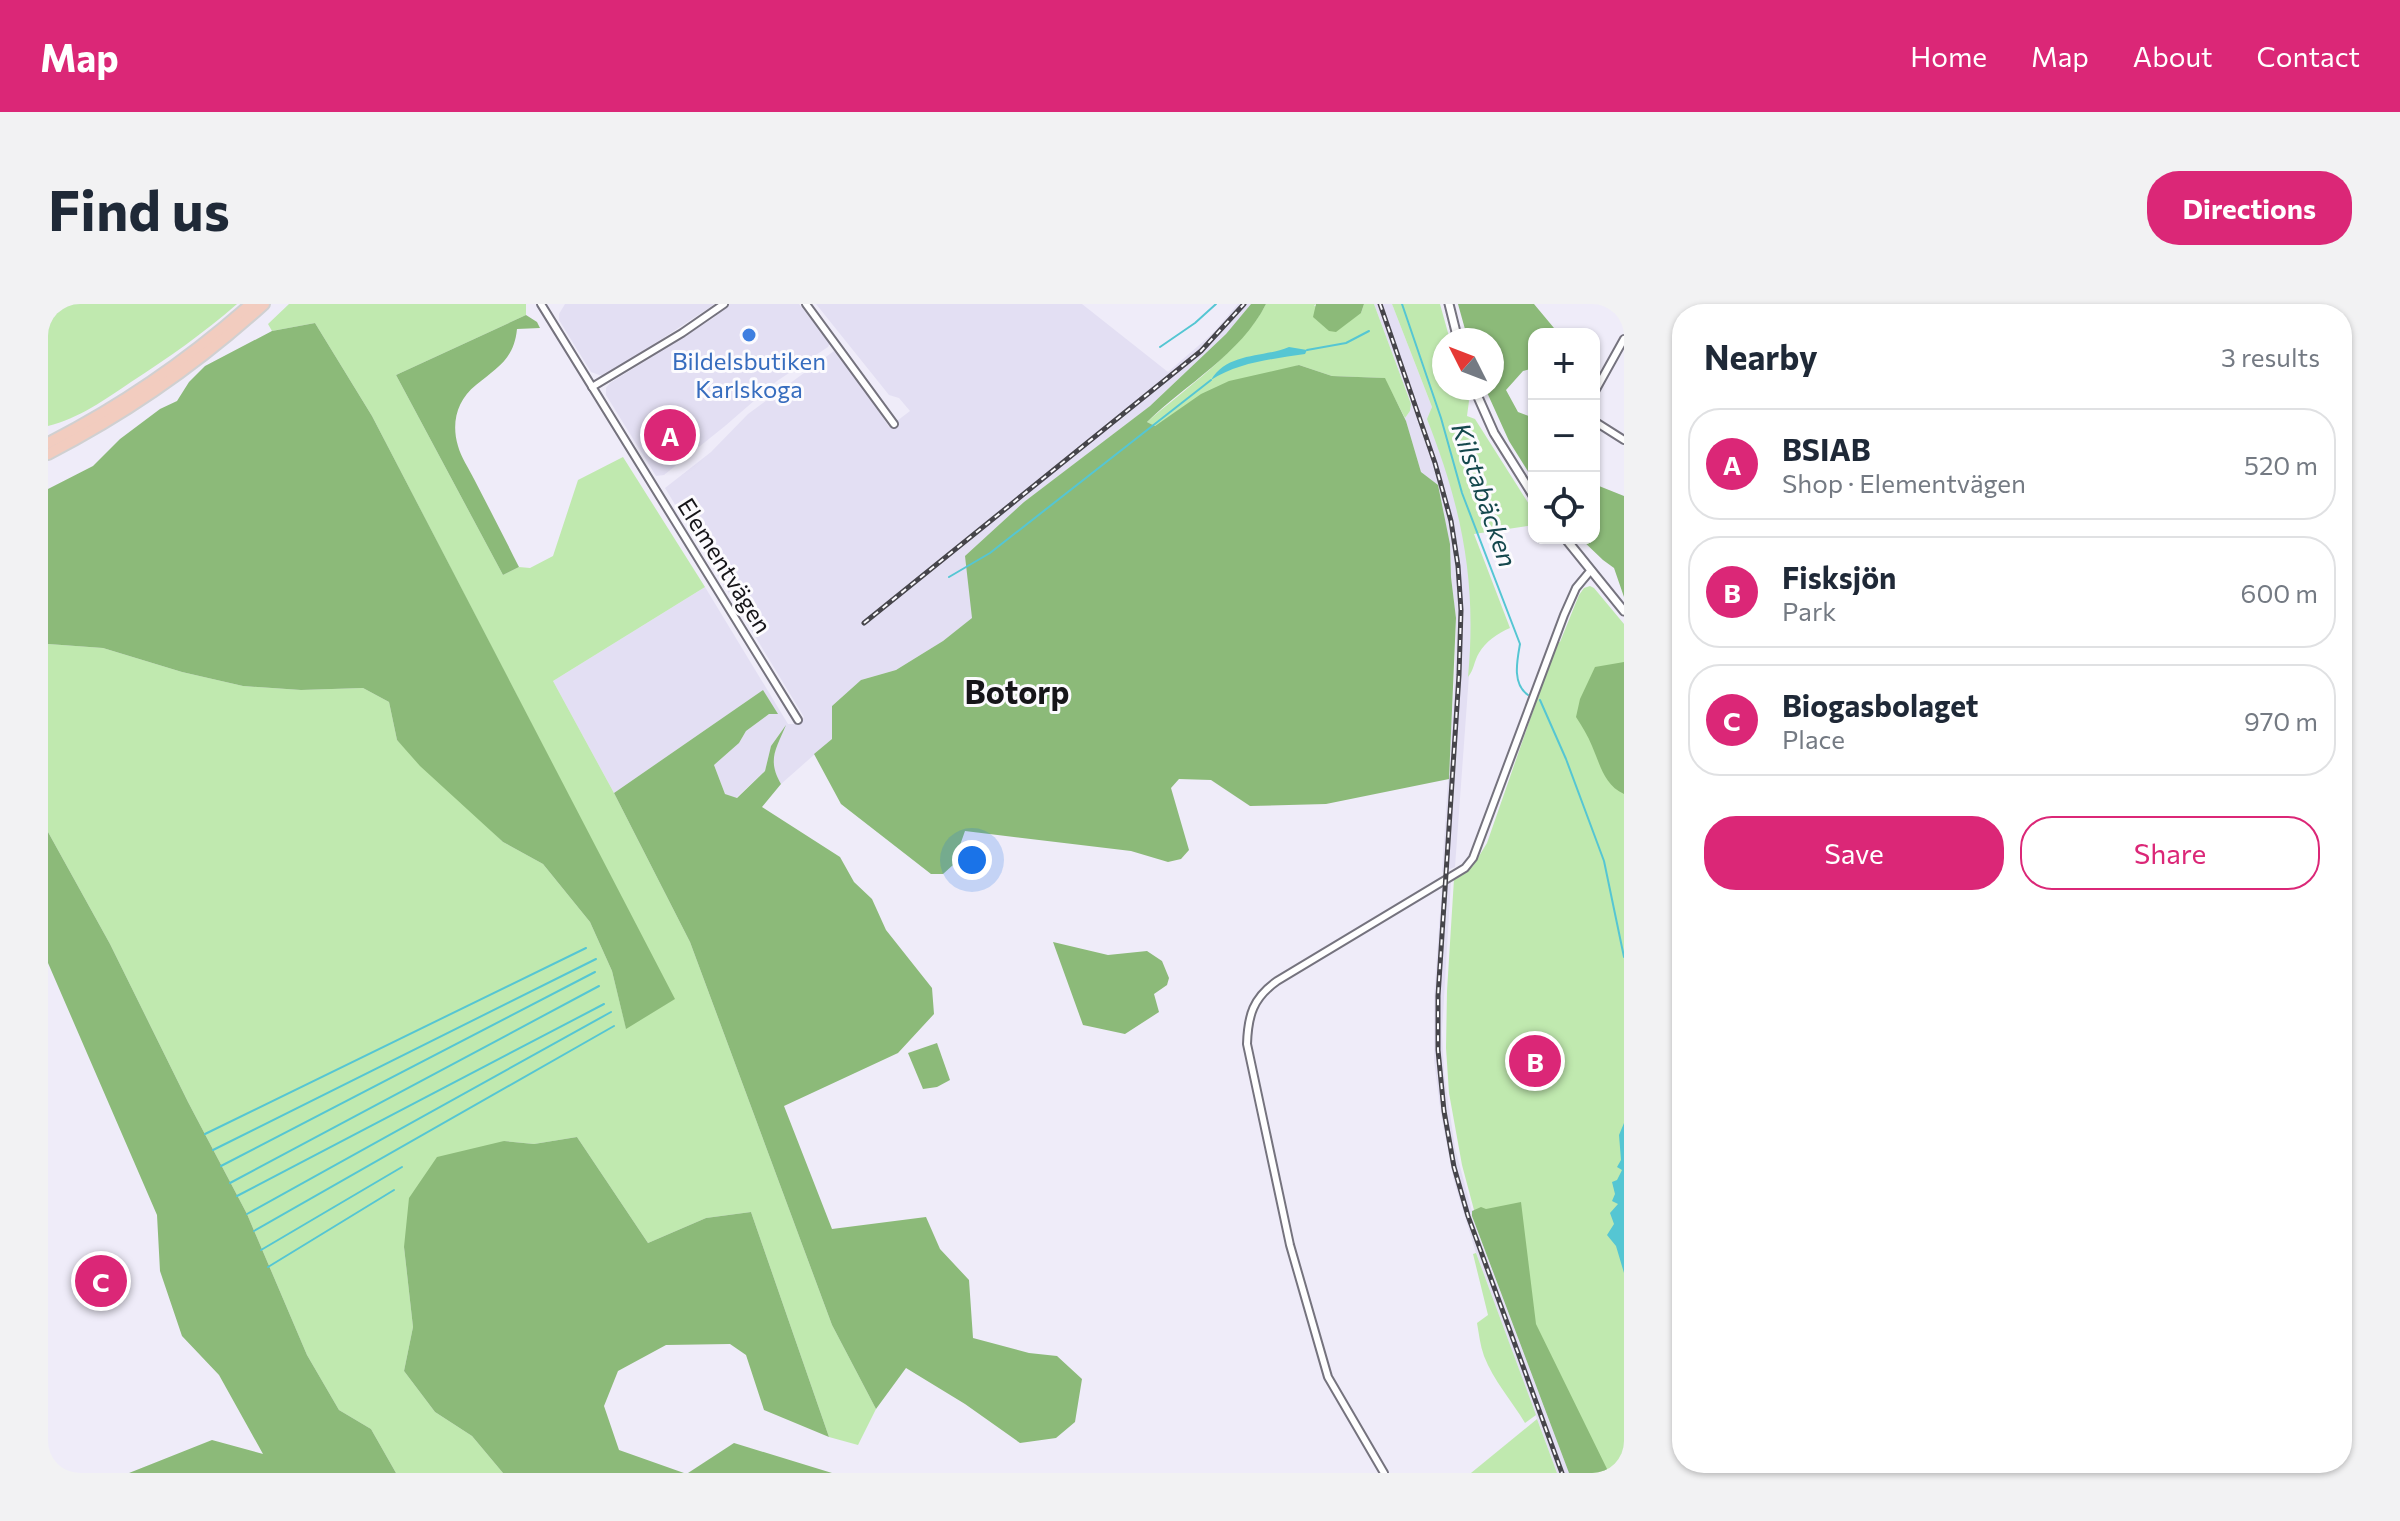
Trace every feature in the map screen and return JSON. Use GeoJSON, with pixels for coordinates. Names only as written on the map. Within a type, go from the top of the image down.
{"type":"FeatureCollection","features":[{"type":"Feature","properties":{"kind":"highway"},"geometry":{"type":"LineString","coordinates":[[50,442],[158,377],[251,304]]}},
{"type":"Feature","properties":{"kind":"highway"},"geometry":{"type":"LineString","coordinates":[[48,454],[148,395],[213,348],[264,304]]}},
{"type":"Feature","properties":{"kind":"street"},"geometry":{"type":"LineString","coordinates":[[543,306],[552,304]]}},
{"type":"Feature","properties":{"kind":"street"},"geometry":{"type":"LineString","coordinates":[[592,387],[724,304]]}},
{"type":"Feature","properties":{"kind":"street"},"geometry":{"type":"LineString","coordinates":[[806,304],[894,424]]}},
{"type":"Feature","properties":{"kind":"street"},"geometry":{"type":"LineString","coordinates":[[1449,304],[1455,328]]}},
{"type":"Feature","properties":{"kind":"street","name":"Elementvägen"},"geometry":{"type":"LineString","coordinates":[[543,306],[798,720]]}},
{"type":"Feature","properties":{"kind":"street"},"geometry":{"type":"LineString","coordinates":[[1600,382],[1624,339]]}},
{"type":"Feature","properties":{"kind":"street"},"geometry":{"type":"LineString","coordinates":[[1479,400],[1494,433],[1528,487]]}},
{"type":"Feature","properties":{"kind":"street"},"geometry":{"type":"LineString","coordinates":[[1600,425],[1624,440]]}},
{"type":"Feature","properties":{"kind":"street"},"geometry":{"type":"LineString","coordinates":[[1570,544],[1624,611]]}},
{"type":"Feature","properties":{"kind":"street"},"geometry":{"type":"LineString","coordinates":[[1384,1473],[1328,1377],[1300,1283],[1247,1044],[1252,1011],[1258,998],[1277,981],[1465,868],[1473,858],[1564,615],[1576,588],[1591,570]]}},
{"type":"Feature","properties":{"kind":"shaded area"},"geometry":{"type":"Polygon","coordinates":[[[565,304],[715,304],[602,376],[591,372],[559,320],[565,304]]]}},
{"type":"Feature","properties":{"kind":"shaded area"},"geometry":{"type":"Polygon","coordinates":[[[729,304],[799,304],[830,343],[777,381],[664,475],[656,476],[606,395],[606,388],[712,319],[729,304]]]}},
{"type":"Feature","properties":{"kind":"shaded area"},"geometry":{"type":"Polygon","coordinates":[[[816,304],[1082,304],[1168,372],[1212,334],[1238,304],[1251,304],[1226,334],[1150,406],[1024,502],[972,600],[973,618],[896,670],[861,680],[832,706],[832,739],[781,784],[772,769],[783,729],[771,746],[765,771],[736,798],[725,794],[714,765],[739,743],[746,731],[769,714],[763,690],[614,793],[553,681],[705,587],[788,724],[800,724],[804,717],[665,488],[711,452],[748,414],[834,351],[861,384],[889,427],[910,411],[899,398],[889,395],[816,304]]]}},
{"type":"Feature","properties":{"kind":"shaded area"},"geometry":{"type":"Polygon","coordinates":[[[1374,304],[1392,304],[1432,407],[1428,419],[1459,513],[1470,577],[1472,634],[1455,867],[1442,872],[1455,672],[1456,618],[1450,544],[1421,472],[1405,418],[1411,404],[1374,304]]]}},
{"type":"Feature","properties":{"kind":"shaded area"},"geometry":{"type":"Polygon","coordinates":[[[1451,881],[1442,1032],[1444,1073],[1455,1148],[1472,1217],[1569,1473],[1557,1473],[1476,1253],[1454,1181],[1434,1060],[1434,996],[1442,885],[1451,881]]]}},
{"type":"Feature","properties":{"kind":"green space"},"geometry":{"type":"Polygon","coordinates":[[[48,304],[237,304],[186,345],[102,402],[70,419],[48,426],[48,304]]]}},
{"type":"Feature","properties":{"kind":"green space"},"geometry":{"type":"Polygon","coordinates":[[[289,304],[526,304],[526,315],[396,375],[503,575],[519,567],[530,568],[553,556],[578,480],[623,457],[705,587],[553,681],[690,942],[832,1325],[876,1409],[858,1445],[829,1437],[751,1212],[706,1218],[648,1243],[577,1137],[534,1144],[504,1141],[404,1247],[413,1327],[404,1371],[435,1412],[472,1436],[503,1473],[396,1473],[371,1429],[339,1410],[307,1355],[247,1214],[110,944],[48,832],[48,644],[103,648],[182,672],[243,686],[301,690],[363,688],[389,702],[397,740],[503,842],[543,864],[590,922],[612,971],[626,1028],[674,999],[372,416],[315,323],[272,331],[268,324],[289,304]]]}},
{"type":"Feature","properties":{"kind":"green space"},"geometry":{"type":"Polygon","coordinates":[[[1251,304],[1266,304],[1242,338],[1212,368],[1147,422],[1155,426],[1201,394],[1229,381],[1299,365],[1332,376],[1385,378],[1406,421],[1421,472],[1438,485],[1450,544],[1456,618],[1449,779],[1326,804],[1250,806],[1211,780],[1179,779],[1171,788],[1189,850],[1181,859],[1168,862],[1131,851],[965,831],[953,865],[943,874],[931,874],[841,804],[814,754],[832,739],[832,706],[861,680],[896,670],[943,641],[972,618],[965,556],[1024,502],[1150,406],[1226,334],[1251,304]]]}},
{"type":"Feature","properties":{"kind":"green space"},"geometry":{"type":"Polygon","coordinates":[[[1266,304],[1316,304],[1314,306],[1361,313],[1364,304],[1374,304],[1411,404],[1405,418],[1384,378],[1332,376],[1299,365],[1177,412],[1155,426],[1147,422],[1228,353],[1256,321],[1266,304]]]}},
{"type":"Feature","properties":{"kind":"green space"},"geometry":{"type":"Polygon","coordinates":[[[1316,304],[1364,304],[1361,313],[1336,332],[1329,331],[1313,317],[1316,304]]]}},
{"type":"Feature","properties":{"kind":"green space"},"geometry":{"type":"Polygon","coordinates":[[[1392,304],[1440,304],[1447,328],[1432,328],[1432,400],[1469,400],[1467,416],[1475,419],[1528,503],[1528,526],[1474,534],[1510,628],[1485,645],[1468,677],[1470,609],[1464,546],[1449,484],[1427,419],[1432,407],[1392,304]]]}},
{"type":"Feature","properties":{"kind":"green space"},"geometry":{"type":"Polygon","coordinates":[[[1458,304],[1534,304],[1554,328],[1528,328],[1528,370],[1506,390],[1518,412],[1528,416],[1528,471],[1509,441],[1490,400],[1504,400],[1504,328],[1465,328],[1458,304]]]}},
{"type":"Feature","properties":{"kind":"green space"},"geometry":{"type":"Polygon","coordinates":[[[526,315],[540,328],[517,329],[509,355],[464,398],[457,412],[455,429],[461,454],[519,567],[503,575],[396,375],[526,315]]]}},
{"type":"Feature","properties":{"kind":"green space"},"geometry":{"type":"Polygon","coordinates":[[[315,323],[372,416],[675,999],[626,1029],[612,971],[590,922],[543,864],[503,842],[420,766],[397,740],[389,702],[363,688],[301,690],[243,686],[182,672],[103,648],[48,644],[48,489],[93,466],[120,439],[160,409],[177,401],[189,382],[205,366],[272,331],[315,323]]]}},
{"type":"Feature","properties":{"kind":"green space"},"geometry":{"type":"Polygon","coordinates":[[[1600,486],[1624,496],[1624,597],[1614,568],[1586,544],[1600,544],[1600,486]]]}},
{"type":"Feature","properties":{"kind":"green space"},"geometry":{"type":"Polygon","coordinates":[[[1590,586],[1624,624],[1624,1473],[1573,1473],[1474,1210],[1449,1093],[1446,1048],[1454,879],[1473,866],[1487,843],[1557,642],[1560,642],[1579,595],[1590,586]]]}},
{"type":"Feature","properties":{"kind":"green space"},"geometry":{"type":"Polygon","coordinates":[[[1624,662],[1624,794],[1607,780],[1576,717],[1580,699],[1595,667],[1624,662]]]}},
{"type":"Feature","properties":{"kind":"green space"},"geometry":{"type":"Polygon","coordinates":[[[763,690],[778,714],[769,714],[746,731],[739,743],[714,765],[725,794],[737,798],[765,771],[771,746],[786,725],[774,761],[781,784],[762,807],[840,857],[854,882],[872,899],[886,930],[932,988],[934,1014],[898,1053],[784,1106],[832,1229],[926,1217],[940,1249],[969,1280],[973,1338],[1029,1353],[1057,1356],[1082,1379],[1075,1422],[1056,1438],[1020,1443],[906,1368],[876,1409],[832,1325],[690,942],[614,793],[763,690]]]}},
{"type":"Feature","properties":{"kind":"green space"},"geometry":{"type":"Polygon","coordinates":[[[48,832],[110,944],[247,1214],[307,1355],[339,1410],[371,1429],[396,1473],[129,1473],[212,1440],[263,1454],[219,1375],[182,1336],[160,1271],[157,1215],[48,963],[48,832]]]}},
{"type":"Feature","properties":{"kind":"green space"},"geometry":{"type":"Polygon","coordinates":[[[1053,942],[1108,955],[1147,951],[1162,961],[1169,978],[1167,985],[1154,994],[1159,1012],[1125,1034],[1083,1025],[1053,942]]]}},
{"type":"Feature","properties":{"kind":"green space"},"geometry":{"type":"Polygon","coordinates":[[[937,1043],[950,1080],[937,1087],[923,1089],[908,1053],[937,1043]]]}},
{"type":"Feature","properties":{"kind":"green space"},"geometry":{"type":"Polygon","coordinates":[[[577,1137],[648,1243],[706,1218],[751,1212],[829,1437],[764,1410],[746,1355],[730,1344],[666,1345],[618,1371],[604,1406],[619,1450],[684,1473],[503,1473],[472,1436],[435,1412],[404,1371],[413,1327],[404,1247],[409,1198],[437,1157],[504,1141],[534,1144],[577,1137]]]}},
{"type":"Feature","properties":{"kind":"green space"},"geometry":{"type":"Polygon","coordinates":[[[1521,1202],[1536,1324],[1609,1473],[1569,1473],[1472,1216],[1472,1211],[1481,1207],[1486,1209],[1521,1202]]]}},
{"type":"Feature","properties":{"kind":"green space"},"geometry":{"type":"Polygon","coordinates":[[[1476,1253],[1536,1415],[1525,1423],[1492,1374],[1483,1352],[1477,1323],[1488,1315],[1473,1254],[1476,1253]]]}},
{"type":"Feature","properties":{"kind":"green space"},"geometry":{"type":"Polygon","coordinates":[[[1537,1419],[1557,1473],[1471,1473],[1537,1419]]]}},
{"type":"Feature","properties":{"kind":"green space"},"geometry":{"type":"Polygon","coordinates":[[[734,1443],[832,1473],[688,1473],[734,1443]]]}},
{"type":"Feature","properties":{"kind":"water"},"geometry":{"type":"Polygon","coordinates":[[[1289,347],[1307,350],[1305,354],[1245,365],[1211,380],[1218,371],[1236,360],[1289,347]]]}},
{"type":"Feature","properties":{"kind":"water"},"geometry":{"type":"Polygon","coordinates":[[[1624,1123],[1624,1273],[1616,1246],[1607,1235],[1614,1224],[1610,1213],[1618,1204],[1612,1201],[1615,1194],[1612,1182],[1617,1180],[1622,1170],[1617,1167],[1621,1160],[1619,1135],[1624,1123]]]}},
{"type":"Feature","properties":{"kind":"waterway"},"geometry":{"type":"LineString","coordinates":[[1160,347],[1216,304]]}},
{"type":"Feature","properties":{"kind":"waterway","name":"Kilstabäcken"},"geometry":{"type":"LineString","coordinates":[[1402,304],[1441,418],[1462,493],[1520,644],[1518,679],[1528,695]]}},
{"type":"Feature","properties":{"kind":"waterway"},"geometry":{"type":"LineString","coordinates":[[1307,350],[1346,343],[1369,331]]}},
{"type":"Feature","properties":{"kind":"waterway"},"geometry":{"type":"LineString","coordinates":[[949,577],[990,553],[1211,380]]}},
{"type":"Feature","properties":{"kind":"waterway","name":"Kilstabäcken"},"geometry":{"type":"LineString","coordinates":[[1540,700],[1604,861],[1624,957]]}},
{"type":"Feature","properties":{"kind":"waterway"},"geometry":{"type":"LineString","coordinates":[[205,1134],[586,948]]}},
{"type":"Feature","properties":{"kind":"waterway"},"geometry":{"type":"LineString","coordinates":[[213,1150],[596,959]]}},
{"type":"Feature","properties":{"kind":"waterway"},"geometry":{"type":"LineString","coordinates":[[221,1166],[595,972]]}},
{"type":"Feature","properties":{"kind":"waterway"},"geometry":{"type":"LineString","coordinates":[[230,1183],[599,986]]}},
{"type":"Feature","properties":{"kind":"waterway"},"geometry":{"type":"LineString","coordinates":[[237,1196],[604,1004]]}},
{"type":"Feature","properties":{"kind":"waterway"},"geometry":{"type":"LineString","coordinates":[[247,1214],[611,1012]]}},
{"type":"Feature","properties":{"kind":"waterway"},"geometry":{"type":"LineString","coordinates":[[254,1231],[614,1026]]}},
{"type":"Feature","properties":{"kind":"waterway"},"geometry":{"type":"LineString","coordinates":[[261,1250],[402,1167]]}},
{"type":"Feature","properties":{"kind":"waterway"},"geometry":{"type":"LineString","coordinates":[[268,1267],[394,1190]]}},
{"type":"Feature","properties":{"kind":"railway"},"geometry":{"type":"LineString","coordinates":[[864,623],[1201,351],[1244,304]]}},
{"type":"Feature","properties":{"kind":"railway"},"geometry":{"type":"LineString","coordinates":[[1380,304],[1435,463],[1451,521],[1458,566],[1461,610],[1459,675],[1438,996],[1438,1050],[1444,1111],[1454,1167],[1468,1216],[1562,1473]]}},
{"type":"Feature","properties":{"kind":"place","name":"Bildelsbutiken Karlskoga"},"geometry":{"type":"Point","coordinates":[749,335]}},
{"type":"Feature","properties":{"kind":"place","name":"BSIAB"},"geometry":{"type":"Point","coordinates":[670,435]}},
{"type":"Feature","properties":{"kind":"place","name":"Fisksjön"},"geometry":{"type":"Point","coordinates":[1535,1061]}},
{"type":"Feature","properties":{"kind":"place","name":"Biogasbolaget"},"geometry":{"type":"Point","coordinates":[101,1281]}},
{"type":"Feature","properties":{"kind":"district","name":"Botorp"},"geometry":{"type":"Point","coordinates":[1017,693]}}]}
